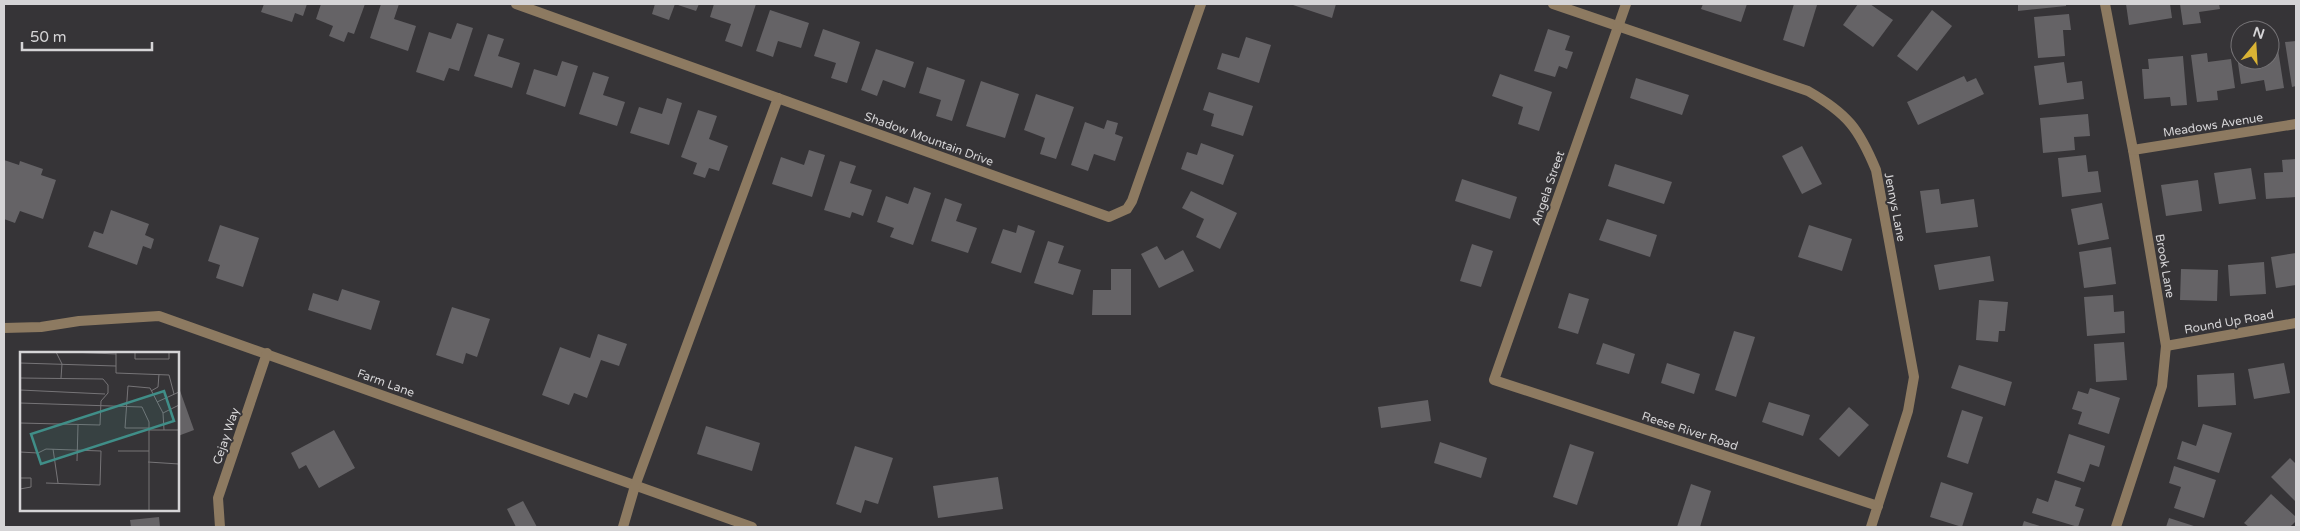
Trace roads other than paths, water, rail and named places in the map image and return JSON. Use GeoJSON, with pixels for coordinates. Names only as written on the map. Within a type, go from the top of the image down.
{"type":"FeatureCollection","features":[{"type":"Feature","properties":{"kind":"street","name":"Shadow Mountain Drive"},"geometry":{"type":"LineString","coordinates":[[516,4],[1110,217],[1127,208],[1132,200],[1201,4]]}},
{"type":"Feature","properties":{"kind":"street","name":"Jennys Lane"},"geometry":{"type":"LineString","coordinates":[[1553,4],[1808,91],[1828,103],[1848,119],[1863,139],[1876,170],[1914,377],[1908,411],[1871,527]]}},
{"type":"Feature","properties":{"kind":"street","name":"Angela Street"},"geometry":{"type":"LineString","coordinates":[[1494,380],[1626,4]]}},
{"type":"Feature","properties":{"kind":"street","name":"Brook Lane"},"geometry":{"type":"LineString","coordinates":[[2105,4],[2133,150],[2166,346],[2162,386],[2116,527]]}},
{"type":"Feature","properties":{"kind":"street"},"geometry":{"type":"LineString","coordinates":[[623,527],[635,486],[778,98]]}},
{"type":"Feature","properties":{"kind":"street","name":"Meadows Avenue"},"geometry":{"type":"LineString","coordinates":[[2133,150],[2296,124]]}},
{"type":"Feature","properties":{"kind":"street","name":"Farm Lane"},"geometry":{"type":"LineString","coordinates":[[4,328],[42,327],[79,321],[159,316],[752,527]]}},
{"type":"Feature","properties":{"kind":"street","name":"Round Up Road"},"geometry":{"type":"LineString","coordinates":[[2166,346],[2296,323]]}},
{"type":"Feature","properties":{"kind":"street","name":"Cejay Way"},"geometry":{"type":"LineString","coordinates":[[220,527],[218,498],[267,353]]}},
{"type":"Feature","properties":{"kind":"street","name":"Reese River Road"},"geometry":{"type":"LineString","coordinates":[[1494,380],[1878,506]]}}]}
